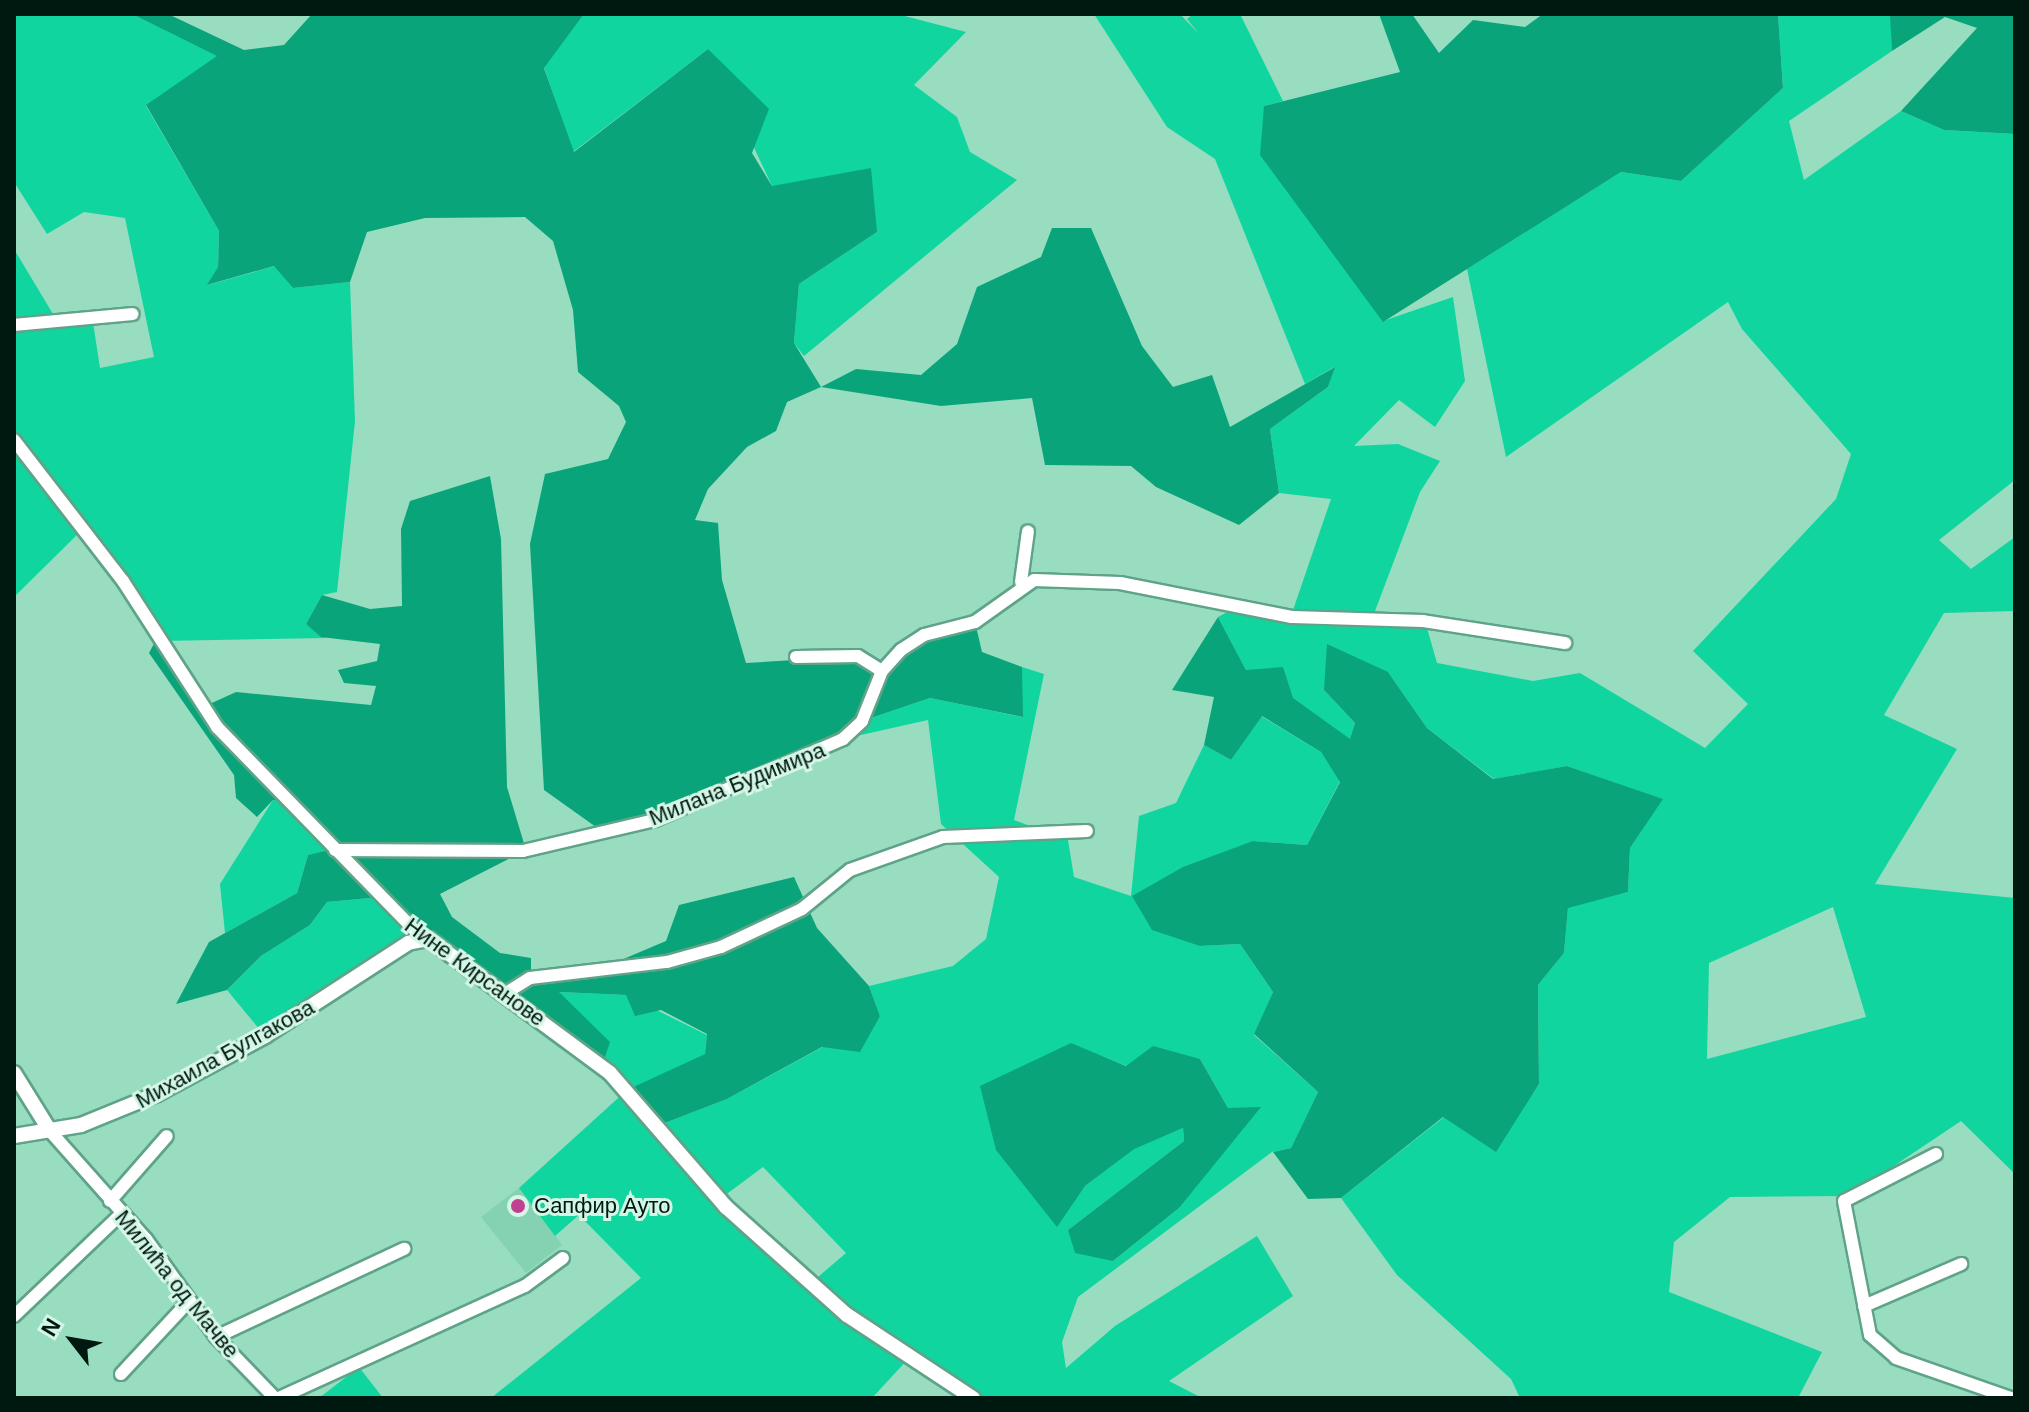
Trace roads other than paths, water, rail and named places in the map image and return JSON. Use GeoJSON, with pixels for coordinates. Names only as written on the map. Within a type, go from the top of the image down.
{"type":"FeatureCollection","features":[{"type":"Feature","properties":{"kind":"street"},"geometry":{"type":"LineString","coordinates":[[14,325],[132,314]]}},
{"type":"Feature","properties":{"kind":"street","name":"Нине Кирсанове"},"geometry":{"type":"LineString","coordinates":[[14,440],[123,581],[217,727],[422,938],[506,993],[610,1073],[726,1207],[847,1315],[973,1398]]}},
{"type":"Feature","properties":{"kind":"street"},"geometry":{"type":"LineString","coordinates":[[1028,531],[1021,582],[1120,583],[1292,617],[1423,621],[1565,643]]}},
{"type":"Feature","properties":{"kind":"street","name":"Милана Будимира"},"geometry":{"type":"LineString","coordinates":[[335,850],[523,851],[655,820],[843,739],[862,721],[882,671],[924,635],[975,622],[1021,582]]}},
{"type":"Feature","properties":{"kind":"street"},"geometry":{"type":"LineString","coordinates":[[796,657],[858,656],[882,671]]}},
{"type":"Feature","properties":{"kind":"street"},"geometry":{"type":"LineString","coordinates":[[506,993],[530,978],[667,962],[721,947],[802,909],[850,870],[943,837],[1087,831]]}},
{"type":"Feature","properties":{"kind":"street","name":"Михаила Булгакова"},"geometry":{"type":"LineString","coordinates":[[14,1136],[50,1131],[181,1082],[422,938]]}},
{"type":"Feature","properties":{"kind":"street"},"geometry":{"type":"LineString","coordinates":[[14,1073],[50,1131]]}},
{"type":"Feature","properties":{"kind":"street","name":"Милића од Мачве"},"geometry":{"type":"LineString","coordinates":[[50,1131],[122,1213],[216,1337],[277,1398]]}},
{"type":"Feature","properties":{"kind":"street"},"geometry":{"type":"LineString","coordinates":[[110,1201],[167,1136]]}},
{"type":"Feature","properties":{"kind":"street"},"geometry":{"type":"LineString","coordinates":[[1936,1154],[1844,1201],[1864,1306],[1878,1347],[2011,1398]]}},
{"type":"Feature","properties":{"kind":"street"},"geometry":{"type":"LineString","coordinates":[[14,1316],[122,1213]]}},
{"type":"Feature","properties":{"kind":"street"},"geometry":{"type":"LineString","coordinates":[[216,1337],[404,1249]]}},
{"type":"Feature","properties":{"kind":"street"},"geometry":{"type":"LineString","coordinates":[[277,1398],[525,1286],[563,1258]]}},
{"type":"Feature","properties":{"kind":"street"},"geometry":{"type":"LineString","coordinates":[[1864,1306],[1961,1264]]}},
{"type":"Feature","properties":{"kind":"street"},"geometry":{"type":"LineString","coordinates":[[121,1374],[189,1301]]}},
{"type":"Feature","properties":{"kind":"place","name":"Сапфир Ауто"},"geometry":{"type":"Point","coordinates":[518,1206]}}]}
